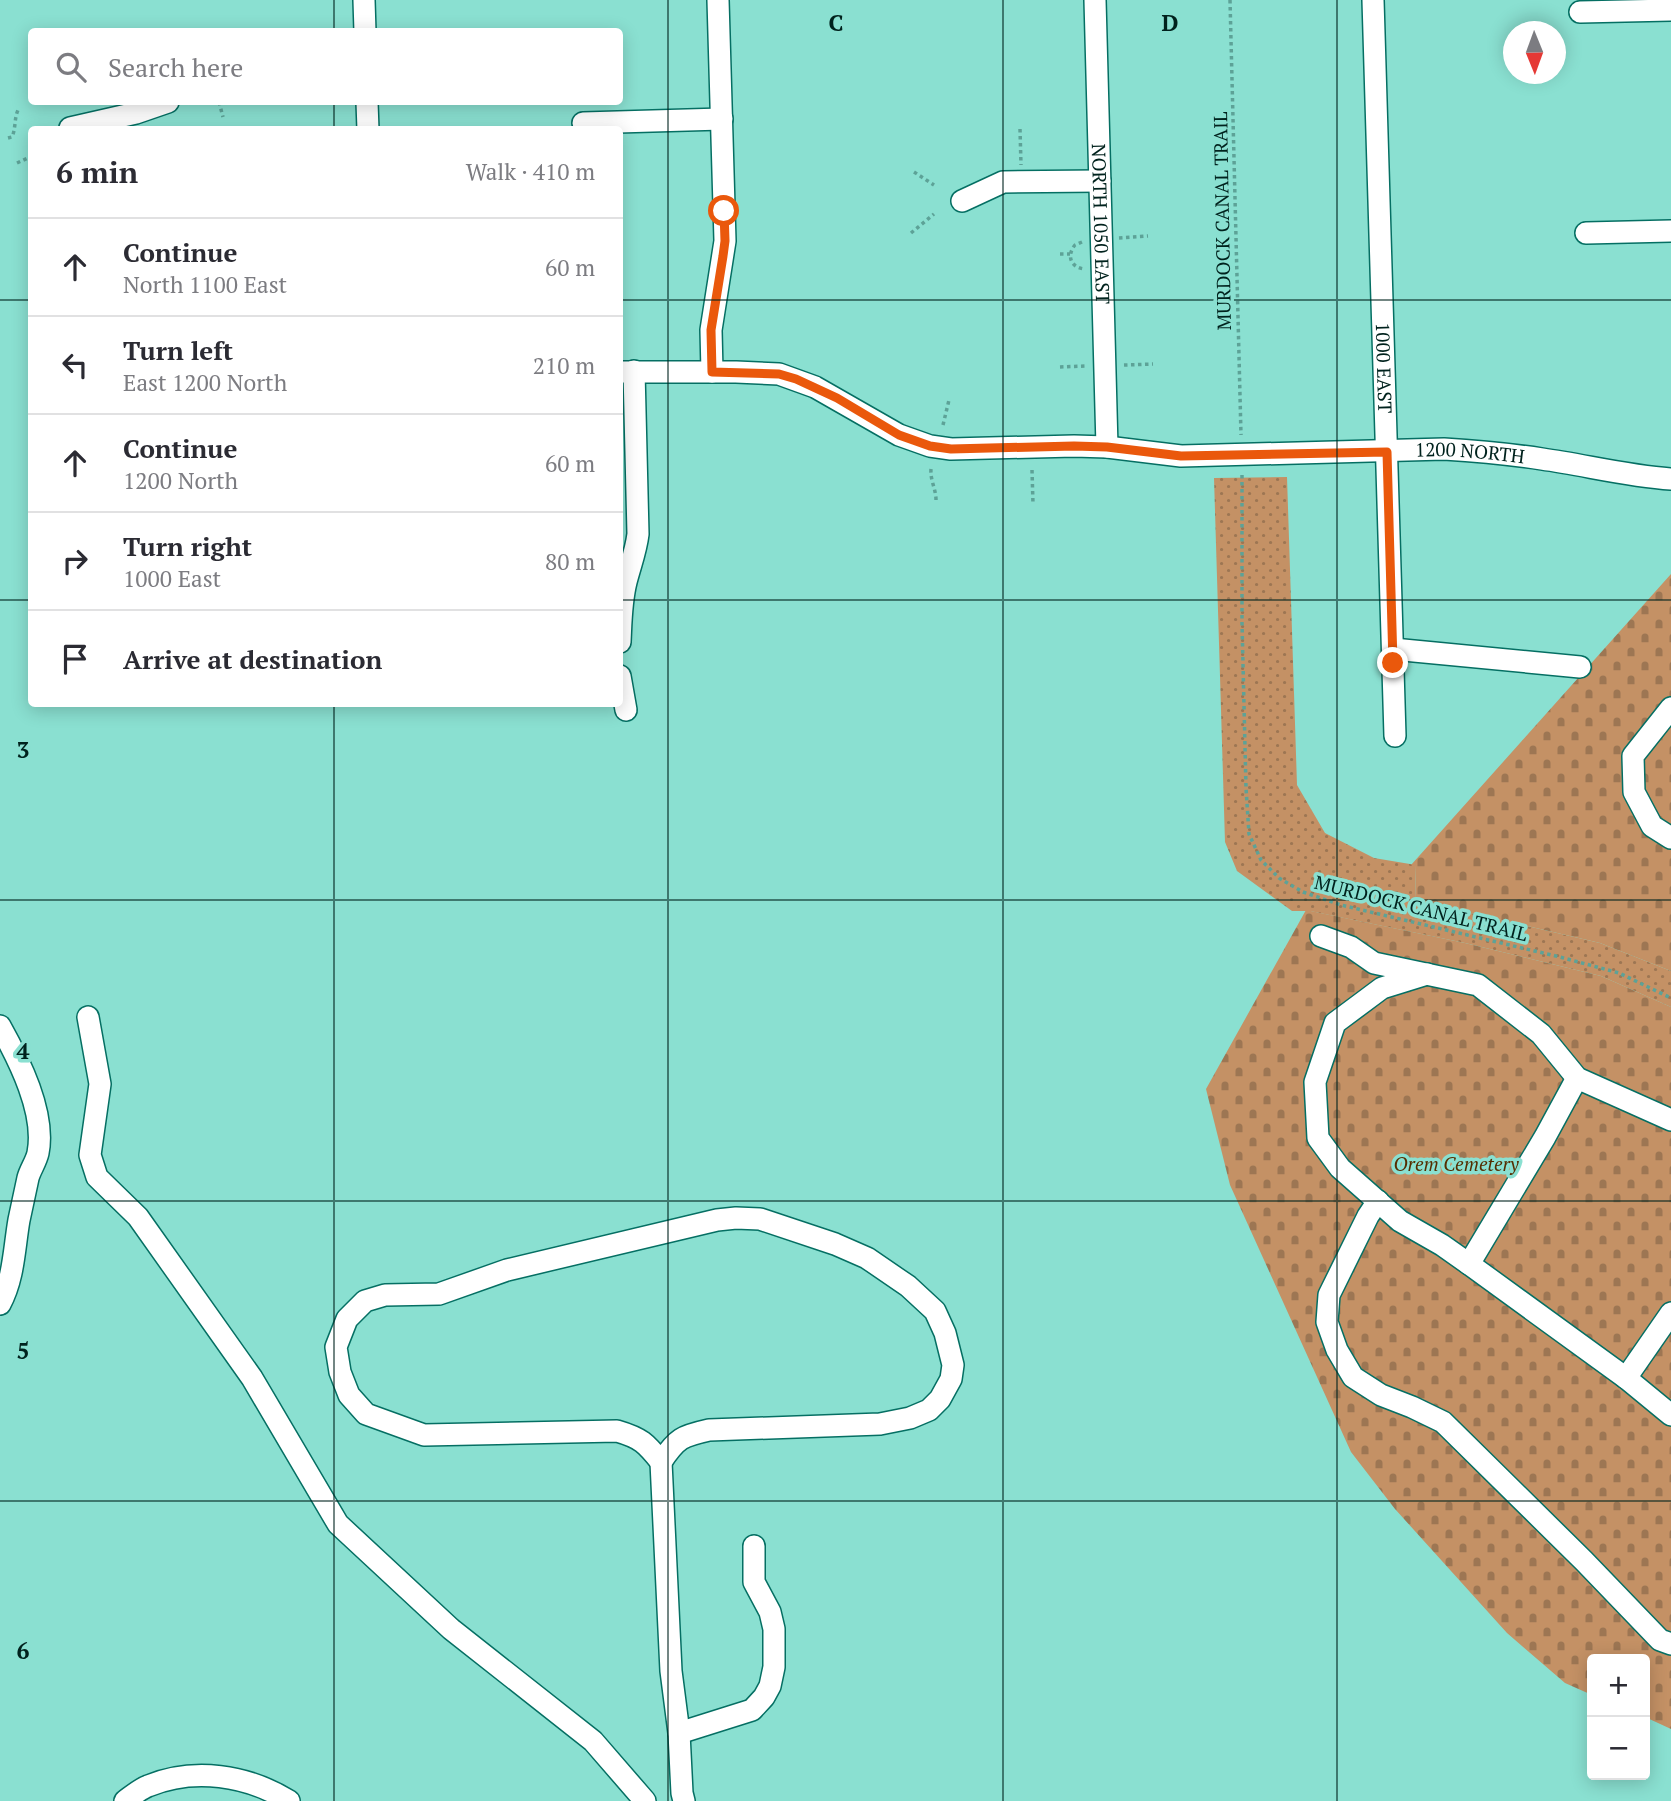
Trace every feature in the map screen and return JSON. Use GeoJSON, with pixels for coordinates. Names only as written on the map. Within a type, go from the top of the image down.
{"type":"FeatureCollection","features":[{"type":"Feature","properties":{"kind":"street"},"geometry":{"type":"LineString","coordinates":[[363,0],[365,28]]}},
{"type":"Feature","properties":{"kind":"street"},"geometry":{"type":"LineString","coordinates":[[712,372],[711,330],[725,241],[718,0]]}},
{"type":"Feature","properties":{"kind":"street","name":"NORTH 1050 EAST"},"geometry":{"type":"LineString","coordinates":[[1095,0],[1107,447]]}},
{"type":"Feature","properties":{"kind":"street","name":"1000 EAST"},"geometry":{"type":"LineString","coordinates":[[1373,0],[1395,736]]}},
{"type":"Feature","properties":{"kind":"street"},"geometry":{"type":"LineString","coordinates":[[1580,12],[1671,10]]}},
{"type":"Feature","properties":{"kind":"street"},"geometry":{"type":"LineString","coordinates":[[79,126],[161,105]]}},
{"type":"Feature","properties":{"kind":"street"},"geometry":{"type":"LineString","coordinates":[[367,105],[368,126]]}},
{"type":"Feature","properties":{"kind":"street"},"geometry":{"type":"LineString","coordinates":[[583,122],[722,119]]}},
{"type":"Feature","properties":{"kind":"street"},"geometry":{"type":"LineString","coordinates":[[962,201],[1003,183],[1100,181]]}},
{"type":"Feature","properties":{"kind":"street"},"geometry":{"type":"LineString","coordinates":[[1586,233],[1671,231]]}},
{"type":"Feature","properties":{"kind":"street"},"geometry":{"type":"LineString","coordinates":[[623,594],[638,534],[627,371]]}},
{"type":"Feature","properties":{"kind":"street","name":"1200 NORTH"},"geometry":{"type":"LineString","coordinates":[[627,371],[779,374],[837,398],[899,435],[930,446],[951,449],[1107,447],[1181,456],[1233,449],[1387,452],[1444,449],[1544,459],[1598,470],[1671,479]]}},
{"type":"Feature","properties":{"kind":"street"},"geometry":{"type":"LineString","coordinates":[[1393,649],[1580,667]]}},
{"type":"Feature","properties":{"kind":"street"},"geometry":{"type":"LineString","coordinates":[[623,693],[626,710]]}},
{"type":"Feature","properties":{"kind":"street"},"geometry":{"type":"LineString","coordinates":[[1671,708],[1633,756],[1634,792],[1652,826],[1671,838]]}},
{"type":"Feature","properties":{"kind":"street"},"geometry":{"type":"LineString","coordinates":[[1321,936],[1351,947],[1374,963],[1478,985],[1541,1034],[1577,1078],[1671,1120]]}},
{"type":"Feature","properties":{"kind":"street"},"geometry":{"type":"LineString","coordinates":[[1427,974],[1382,988],[1335,1023],[1315,1082],[1318,1138],[1340,1168],[1400,1221],[1469,1264],[1626,1378],[1671,1415]]}},
{"type":"Feature","properties":{"kind":"street"},"geometry":{"type":"LineString","coordinates":[[88,1017],[100,1084],[90,1155],[97,1177],[138,1217],[252,1378],[338,1524],[451,1629],[593,1741],[645,1801]]}},
{"type":"Feature","properties":{"kind":"street"},"geometry":{"type":"LineString","coordinates":[[0,1026],[29,1088],[36,1108],[39,1136],[38,1153],[29,1176],[19,1220],[11,1277],[0,1304]]}},
{"type":"Feature","properties":{"kind":"street"},"geometry":{"type":"LineString","coordinates":[[1469,1264],[1577,1078]]}},
{"type":"Feature","properties":{"kind":"street"},"geometry":{"type":"LineString","coordinates":[[1378,1201],[1329,1295],[1327,1322],[1337,1350],[1353,1377],[1381,1395],[1443,1422],[1555,1531],[1660,1640],[1671,1644]]}},
{"type":"Feature","properties":{"kind":"street"},"geometry":{"type":"LineString","coordinates":[[661,1462],[674,1443],[688,1435],[709,1430],[880,1423],[910,1418],[929,1410],[940,1399],[951,1379],[953,1365],[945,1333],[935,1311],[908,1286],[867,1258],[835,1244],[760,1219],[736,1217],[507,1270],[439,1294],[385,1295],[365,1301],[347,1319],[336,1347],[340,1372],[349,1395],[366,1414],[424,1435],[617,1431],[635,1436],[648,1445],[661,1462],[671,1671],[679,1732],[683,1797]]}},
{"type":"Feature","properties":{"kind":"street"},"geometry":{"type":"LineString","coordinates":[[1626,1378],[1671,1313]]}},
{"type":"Feature","properties":{"kind":"street"},"geometry":{"type":"LineString","coordinates":[[679,1732],[752,1710],[770,1686],[774,1667],[774,1629],[754,1582],[754,1546]]}},
{"type":"Feature","properties":{"kind":"street"},"geometry":{"type":"LineString","coordinates":[[125,1801],[147,1786],[186,1776],[217,1776],[247,1781],[289,1801]]}},
{"type":"Feature","properties":{"kind":"path","name":"MURDOCK CANAL TRAIL"},"geometry":{"type":"LineString","coordinates":[[1230,0],[1233,449]]}},
{"type":"Feature","properties":{"kind":"path"},"geometry":{"type":"LineString","coordinates":[[220,105],[223,117]]}},
{"type":"Feature","properties":{"kind":"path"},"geometry":{"type":"LineString","coordinates":[[8,138],[14,132],[14,118],[18,110]]}},
{"type":"Feature","properties":{"kind":"path"},"geometry":{"type":"LineString","coordinates":[[1020,129],[1021,165]]}},
{"type":"Feature","properties":{"kind":"path"},"geometry":{"type":"LineString","coordinates":[[17,163],[28,158]]}},
{"type":"Feature","properties":{"kind":"path"},"geometry":{"type":"LineString","coordinates":[[914,172],[934,185]]}},
{"type":"Feature","properties":{"kind":"path"},"geometry":{"type":"LineString","coordinates":[[911,233],[934,214]]}},
{"type":"Feature","properties":{"kind":"path"},"geometry":{"type":"LineString","coordinates":[[1116,238],[1148,236]]}},
{"type":"Feature","properties":{"kind":"path"},"geometry":{"type":"LineString","coordinates":[[1085,241],[1074,245],[1070,254],[1074,265],[1085,269]]}},
{"type":"Feature","properties":{"kind":"path"},"geometry":{"type":"LineString","coordinates":[[1060,254],[1070,254]]}},
{"type":"Feature","properties":{"kind":"path"},"geometry":{"type":"LineString","coordinates":[[1120,366],[1153,364]]}},
{"type":"Feature","properties":{"kind":"path"},"geometry":{"type":"LineString","coordinates":[[1060,367],[1088,366]]}},
{"type":"Feature","properties":{"kind":"path"},"geometry":{"type":"LineString","coordinates":[[943,425],[949,400]]}},
{"type":"Feature","properties":{"kind":"path"},"geometry":{"type":"LineString","coordinates":[[931,469],[936,500]]}},
{"type":"Feature","properties":{"kind":"path"},"geometry":{"type":"LineString","coordinates":[[1032,470],[1033,504]]}},
{"type":"Feature","properties":{"kind":"path","name":"MURDOCK CANAL TRAIL"},"geometry":{"type":"LineString","coordinates":[[1242,475],[1246,788],[1249,834],[1261,860],[1279,878],[1303,892],[1341,905],[1619,973],[1671,998]]}},
{"type":"Feature","properties":{"kind":"green space"},"geometry":{"type":"Polygon","coordinates":[[[1287,477],[1297,785],[1325,833],[1374,858],[1416,865],[1415,900],[1600,943],[1671,971],[1671,1007],[1601,976],[1465,943],[1310,911],[1292,911],[1237,871],[1225,842],[1214,478],[1287,477]]]}},
{"type":"Feature","properties":{"kind":"green space"},"geometry":{"type":"Polygon","coordinates":[[[1671,574],[1671,971],[1600,943],[1415,900],[1416,866],[1411,865],[1671,574]]]}},
{"type":"Feature","properties":{"kind":"green space","name":"Orem Cemetery"},"geometry":{"type":"Polygon","coordinates":[[[1306,910],[1465,943],[1601,976],[1671,1007],[1671,1729],[1650,1719],[1650,1654],[1587,1654],[1587,1693],[1565,1683],[1507,1633],[1395,1509],[1351,1452],[1230,1185],[1206,1089],[1306,910]]]}},
{"type":"Feature","properties":{"kind":"route"},"geometry":{"type":"LineString","coordinates":[[724,211],[725,241],[711,330],[712,372],[779,374],[796,379],[837,398],[899,435],[930,446],[951,449],[1107,447],[1181,456],[1387,452],[1393,663]]}}]}
